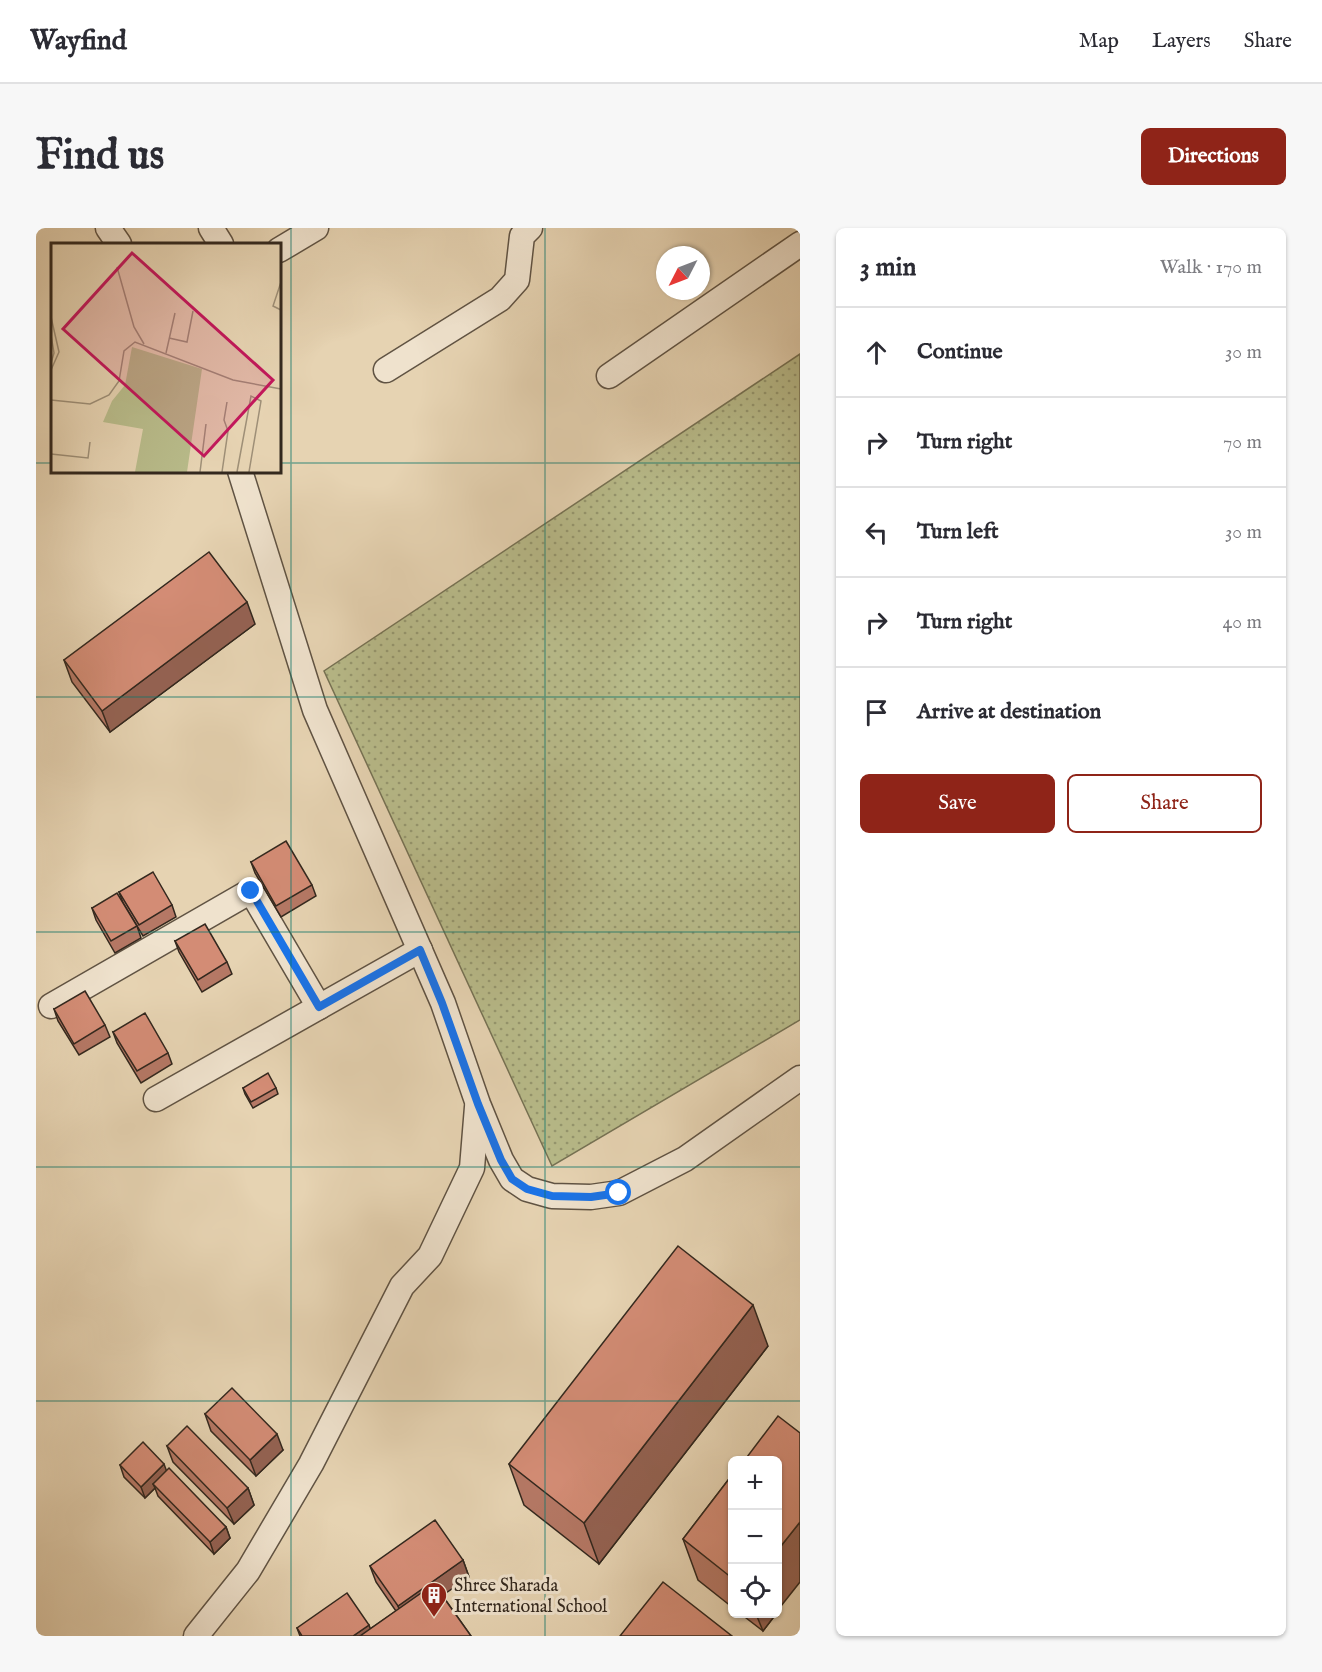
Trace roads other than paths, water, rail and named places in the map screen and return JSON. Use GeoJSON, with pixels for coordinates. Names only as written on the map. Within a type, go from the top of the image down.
{"type":"FeatureCollection","features":[{"type":"Feature","properties":{"kind":"street"},"geometry":{"type":"LineString","coordinates":[[108,228],[117,243]]}},
{"type":"Feature","properties":{"kind":"street"},"geometry":{"type":"LineString","coordinates":[[211,228],[220,243]]}},
{"type":"Feature","properties":{"kind":"street"},"geometry":{"type":"LineString","coordinates":[[280,249],[316,228]]}},
{"type":"Feature","properties":{"kind":"street"},"geometry":{"type":"LineString","coordinates":[[386,370],[500,299],[517,280],[522,236],[530,228]]}},
{"type":"Feature","properties":{"kind":"street"},"geometry":{"type":"LineString","coordinates":[[609,376],[800,244]]}},
{"type":"Feature","properties":{"kind":"street"},"geometry":{"type":"LineString","coordinates":[[240,472],[315,710],[420,950],[442,1003],[478,1104],[501,1160],[512,1179],[527,1189],[552,1196],[591,1197],[619,1193],[685,1158],[800,1078]]}},
{"type":"Feature","properties":{"kind":"street"},"geometry":{"type":"LineString","coordinates":[[51,1006],[251,891],[319,1007]]}},
{"type":"Feature","properties":{"kind":"street"},"geometry":{"type":"LineString","coordinates":[[156,1099],[420,950]]}},
{"type":"Feature","properties":{"kind":"street"},"geometry":{"type":"LineString","coordinates":[[196,1636],[248,1571],[311,1464],[402,1286],[430,1256],[471,1168],[478,1104]]}},
{"type":"Feature","properties":{"kind":"place","name":"Shree Sharada International School"},"geometry":{"type":"Point","coordinates":[434,1618]}}]}
